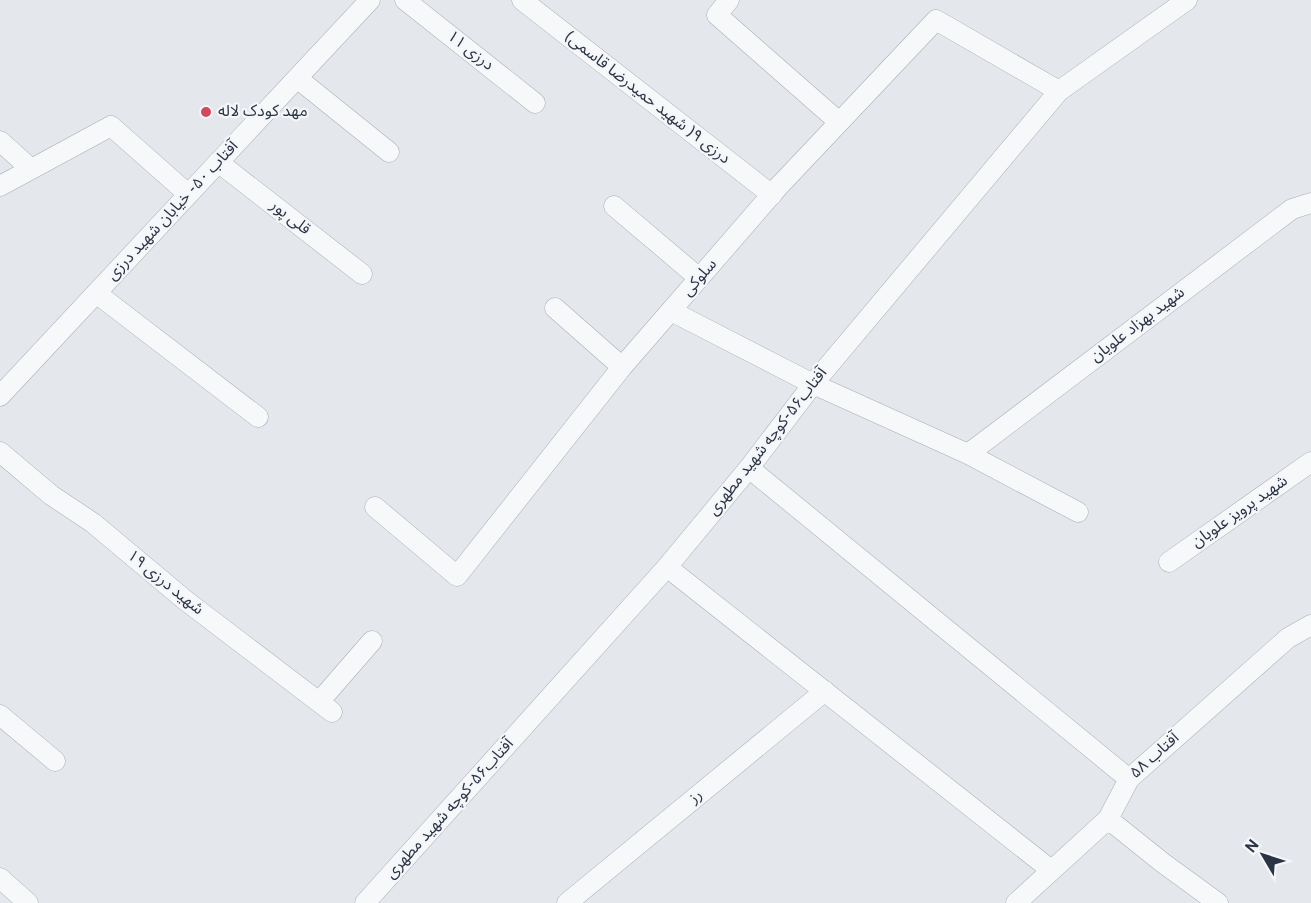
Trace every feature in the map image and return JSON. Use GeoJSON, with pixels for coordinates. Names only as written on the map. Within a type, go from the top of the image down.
{"type":"FeatureCollection","features":[{"type":"Feature","properties":{"kind":"street","name":"آفتاب ۵۰- خیابان شهید درزی"},"geometry":{"type":"LineString","coordinates":[[0,396],[370,0]]}},
{"type":"Feature","properties":{"kind":"street","name":"درزی ۱۱"},"geometry":{"type":"LineString","coordinates":[[405,0],[535,103]]}},
{"type":"Feature","properties":{"kind":"street","name":"درزی ۹( شهید حمیدرضا قاسمی)"},"geometry":{"type":"LineString","coordinates":[[522,0],[772,195]]}},
{"type":"Feature","properties":{"kind":"street"},"geometry":{"type":"LineString","coordinates":[[729,0],[717,15],[839,122]]}},
{"type":"Feature","properties":{"kind":"street","name":"آفتاب۵۶-كوچه شهيد مطهری"},"geometry":{"type":"LineString","coordinates":[[366,903],[668,567],[749,468],[813,384],[1059,91],[1187,0]]}},
{"type":"Feature","properties":{"kind":"street","name":"سلوکی"},"geometry":{"type":"LineString","coordinates":[[375,507],[457,576],[622,367],[772,195],[936,20],[1059,91]]}},
{"type":"Feature","properties":{"kind":"street"},"geometry":{"type":"LineString","coordinates":[[297,78],[388,152]]}},
{"type":"Feature","properties":{"kind":"street"},"geometry":{"type":"LineString","coordinates":[[0,186],[111,126],[188,194]]}},
{"type":"Feature","properties":{"kind":"street"},"geometry":{"type":"LineString","coordinates":[[0,141],[31,169]]}},
{"type":"Feature","properties":{"kind":"street","name":"قلی پور"},"geometry":{"type":"LineString","coordinates":[[218,162],[362,274]]}},
{"type":"Feature","properties":{"kind":"street","name":"شهید بهزاد علویان"},"geometry":{"type":"LineString","coordinates":[[968,454],[1292,209],[1311,203]]}},
{"type":"Feature","properties":{"kind":"street"},"geometry":{"type":"LineString","coordinates":[[614,206],[699,278]]}},
{"type":"Feature","properties":{"kind":"street"},"geometry":{"type":"LineString","coordinates":[[96,293],[258,417]]}},
{"type":"Feature","properties":{"kind":"street"},"geometry":{"type":"LineString","coordinates":[[555,308],[622,367]]}},
{"type":"Feature","properties":{"kind":"street"},"geometry":{"type":"LineString","coordinates":[[671,311],[813,384],[968,454],[1078,512]]}},
{"type":"Feature","properties":{"kind":"street","name":"شهید درزی ۱۹"},"geometry":{"type":"LineString","coordinates":[[0,452],[51,495],[93,523],[185,600],[325,707],[372,641]]}},
{"type":"Feature","properties":{"kind":"street","name":"شهید پرویز علویان"},"geometry":{"type":"LineString","coordinates":[[1169,562],[1311,462]]}},
{"type":"Feature","properties":{"kind":"street"},"geometry":{"type":"LineString","coordinates":[[749,468],[1129,779]]}},
{"type":"Feature","properties":{"kind":"street"},"geometry":{"type":"LineString","coordinates":[[668,567],[1051,870]]}},
{"type":"Feature","properties":{"kind":"street","name":"آفتاب ۵۸"},"geometry":{"type":"LineString","coordinates":[[1016,903],[1108,819],[1129,779],[1288,638],[1311,625]]}},
{"type":"Feature","properties":{"kind":"street","name":"رز"},"geometry":{"type":"LineString","coordinates":[[567,903],[825,691]]}},
{"type":"Feature","properties":{"kind":"street"},"geometry":{"type":"LineString","coordinates":[[0,715],[55,761]]}},
{"type":"Feature","properties":{"kind":"street"},"geometry":{"type":"LineString","coordinates":[[1108,819],[1218,903]]}},
{"type":"Feature","properties":{"kind":"street"},"geometry":{"type":"LineString","coordinates":[[0,878],[28,903]]}},
{"type":"Feature","properties":{"kind":"place","name":"مهد کودک لاله"},"geometry":{"type":"Point","coordinates":[206,112]}}]}
